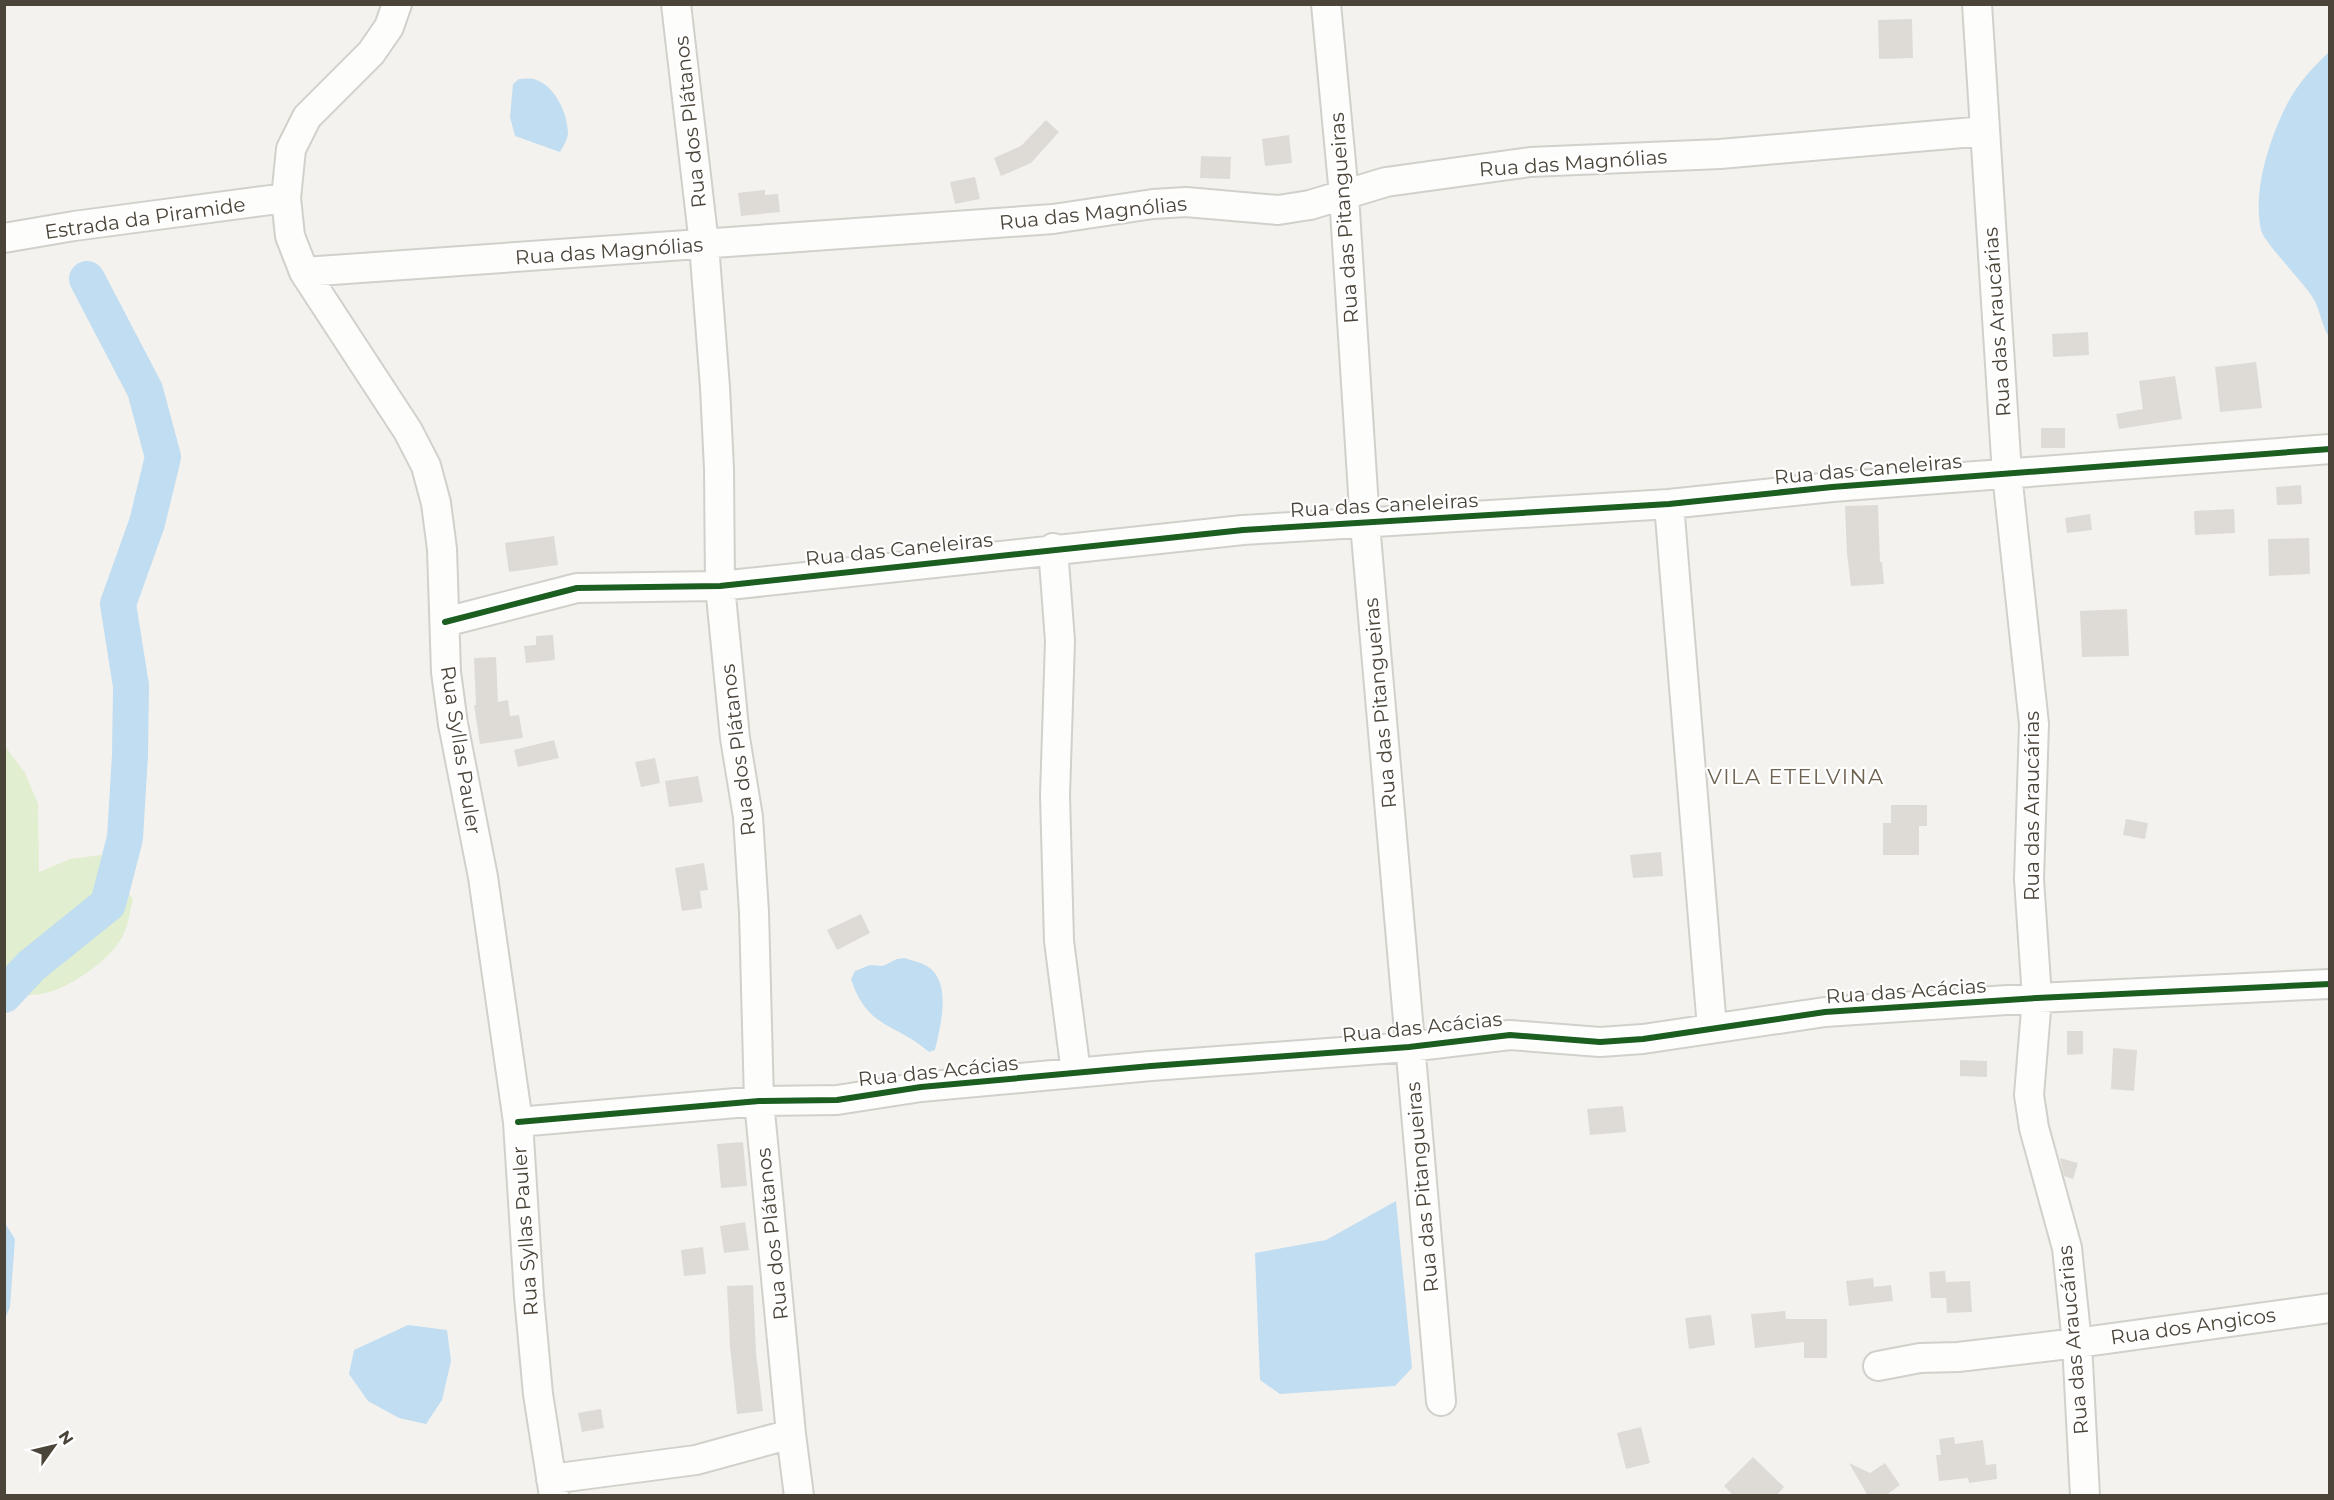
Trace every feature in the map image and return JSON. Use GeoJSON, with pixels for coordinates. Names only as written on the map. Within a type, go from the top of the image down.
{"type":"FeatureCollection","features":[{"type":"Feature","properties":{"kind":"street","name":"Rua Syllas Pauler"},"geometry":{"type":"LineString","coordinates":[[397,4],[389,27],[371,53],[307,117],[291,148],[286,198],[290,236],[304,272],[408,431],[426,466],[436,504],[442,549],[446,672],[453,724],[483,877],[518,1122],[538,1394],[553,1487]]}},
{"type":"Feature","properties":{"kind":"street","name":"Rua dos Plátanos"},"geometry":{"type":"LineString","coordinates":[[676,4],[704,244],[715,387],[720,586],[735,738],[748,817],[754,912],[759,1101],[799,1496]]}},
{"type":"Feature","properties":{"kind":"street","name":"Rua das Pitangueiras"},"geometry":{"type":"LineString","coordinates":[[1326,4],[1344,195],[1365,524],[1441,1401]]}},
{"type":"Feature","properties":{"kind":"street","name":"Rua das Araucárias"},"geometry":{"type":"LineString","coordinates":[[1977,4],[2007,474],[2034,724],[2029,879],[2037,998],[2029,1095],[2034,1128],[2067,1248],[2077,1343],[2085,1496]]}},
{"type":"Feature","properties":{"kind":"street","name":"Rua das Magnólias"},"geometry":{"type":"LineString","coordinates":[[304,272],[1053,219],[1186,202],[1278,210],[1310,205],[1386,182],[1530,162],[1720,154],[1985,131]]}},
{"type":"Feature","properties":{"kind":"street","name":"Estrada da Piramide"},"geometry":{"type":"LineString","coordinates":[[4,238],[74,226],[286,198]]}},
{"type":"Feature","properties":{"kind":"street","name":"Rua das Caneleiras"},"geometry":{"type":"LineString","coordinates":[[445,622],[577,588],[720,586],[1053,548],[1243,530],[1669,504],[1832,487],[2330,449]]}},
{"type":"Feature","properties":{"kind":"street"},"geometry":{"type":"LineString","coordinates":[[1669,504],[1712,1028]]}},
{"type":"Feature","properties":{"kind":"street"},"geometry":{"type":"LineString","coordinates":[[1053,548],[1060,641],[1055,795],[1059,941],[1076,1073]]}},
{"type":"Feature","properties":{"kind":"street","name":"Rua das Acácias"},"geometry":{"type":"LineString","coordinates":[[518,1122],[759,1101],[837,1100],[921,1087],[1410,1047],[1510,1035],[1600,1042],[1643,1039],[1825,1012],[2037,998],[2330,984]]}},
{"type":"Feature","properties":{"kind":"street","name":"Rua dos Angicos"},"geometry":{"type":"LineString","coordinates":[[1878,1366],[1920,1358],[1958,1357],[2077,1343],[2330,1308]]}},
{"type":"Feature","properties":{"kind":"street"},"geometry":{"type":"LineString","coordinates":[[553,1487],[696,1460],[791,1434]]}},
{"type":"Feature","properties":{"kind":"green space"},"geometry":{"type":"Polygon","coordinates":[[[5,746],[25,773],[38,804],[39,872],[70,859],[101,855],[133,899],[120,941],[92,969],[56,990],[5,1000],[5,746]]]}},
{"type":"Feature","properties":{"kind":"water"},"geometry":{"type":"Polygon","coordinates":[[[2329,52],[2329,337],[2311,295],[2263,235],[2259,197],[2270,144],[2284,111],[2299,85],[2329,52]]]}},
{"type":"Feature","properties":{"kind":"water"},"geometry":{"type":"Polygon","coordinates":[[[519,79],[541,82],[559,101],[566,118],[568,134],[560,152],[515,136],[510,117],[513,84],[519,79]]]}},
{"type":"Feature","properties":{"kind":"water"},"geometry":{"type":"Polygon","coordinates":[[[905,958],[927,966],[935,973],[940,983],[942,1018],[935,1050],[929,1052],[874,1016],[865,1007],[851,979],[855,971],[870,965],[883,966],[905,958]]]}},
{"type":"Feature","properties":{"kind":"water"},"geometry":{"type":"Polygon","coordinates":[[[1396,1201],[1412,1368],[1395,1386],[1280,1394],[1260,1380],[1255,1253],[1326,1240],[1396,1201]]]}},
{"type":"Feature","properties":{"kind":"water"},"geometry":{"type":"Polygon","coordinates":[[[5,1223],[15,1239],[10,1307],[5,1319],[5,1223]]]}},
{"type":"Feature","properties":{"kind":"water"},"geometry":{"type":"Polygon","coordinates":[[[408,1325],[447,1330],[451,1361],[442,1400],[426,1424],[399,1418],[368,1401],[349,1374],[354,1350],[408,1325]]]}},
{"type":"Feature","properties":{"kind":"building"},"geometry":{"type":"Polygon","coordinates":[[[1912,19],[1913,58],[1879,59],[1878,20],[1912,19]]]}},
{"type":"Feature","properties":{"kind":"building"},"geometry":{"type":"Polygon","coordinates":[[[1046,120],[1059,132],[1031,163],[1001,176],[994,158],[1021,146],[1046,120]]]}},
{"type":"Feature","properties":{"kind":"building"},"geometry":{"type":"Polygon","coordinates":[[[1289,135],[1292,163],[1265,166],[1262,139],[1289,135]]]}},
{"type":"Feature","properties":{"kind":"building"},"geometry":{"type":"Polygon","coordinates":[[[1201,156],[1231,157],[1230,179],[1200,178],[1201,156]]]}},
{"type":"Feature","properties":{"kind":"building"},"geometry":{"type":"Polygon","coordinates":[[[975,177],[980,199],[955,204],[950,182],[975,177]]]}},
{"type":"Feature","properties":{"kind":"building"},"geometry":{"type":"Polygon","coordinates":[[[765,190],[765,195],[778,194],[780,212],[741,216],[738,193],[765,190]]]}},
{"type":"Feature","properties":{"kind":"building"},"geometry":{"type":"Polygon","coordinates":[[[2088,332],[2089,355],[2053,357],[2052,334],[2088,332]]]}},
{"type":"Feature","properties":{"kind":"building"},"geometry":{"type":"Polygon","coordinates":[[[2256,362],[2262,408],[2220,412],[2215,367],[2256,362]]]}},
{"type":"Feature","properties":{"kind":"building"},"geometry":{"type":"Polygon","coordinates":[[[2175,376],[2182,419],[2119,429],[2116,414],[2143,409],[2139,381],[2175,376]]]}},
{"type":"Feature","properties":{"kind":"building"},"geometry":{"type":"Polygon","coordinates":[[[2041,428],[2065,428],[2065,448],[2041,448],[2041,428]]]}},
{"type":"Feature","properties":{"kind":"building"},"geometry":{"type":"Polygon","coordinates":[[[2301,485],[2302,504],[2277,505],[2276,487],[2301,485]]]}},
{"type":"Feature","properties":{"kind":"building"},"geometry":{"type":"Polygon","coordinates":[[[1878,505],[1880,562],[1882,562],[1884,584],[1851,586],[1845,506],[1878,505]]]}},
{"type":"Feature","properties":{"kind":"building"},"geometry":{"type":"Polygon","coordinates":[[[2234,509],[2235,533],[2195,535],[2194,511],[2234,509]]]}},
{"type":"Feature","properties":{"kind":"building"},"geometry":{"type":"Polygon","coordinates":[[[2090,514],[2092,530],[2067,533],[2065,518],[2090,514]]]}},
{"type":"Feature","properties":{"kind":"building"},"geometry":{"type":"Polygon","coordinates":[[[554,536],[558,565],[509,572],[505,543],[554,536]]]}},
{"type":"Feature","properties":{"kind":"building"},"geometry":{"type":"Polygon","coordinates":[[[2309,538],[2310,574],[2269,576],[2268,539],[2309,538]]]}},
{"type":"Feature","properties":{"kind":"building"},"geometry":{"type":"Polygon","coordinates":[[[2127,609],[2129,656],[2082,657],[2080,611],[2127,609]]]}},
{"type":"Feature","properties":{"kind":"building"},"geometry":{"type":"Polygon","coordinates":[[[553,635],[555,660],[526,663],[524,646],[536,645],[536,636],[553,635]]]}},
{"type":"Feature","properties":{"kind":"building"},"geometry":{"type":"Polygon","coordinates":[[[496,657],[498,702],[508,700],[510,716],[519,715],[523,738],[480,744],[474,705],[476,705],[474,658],[496,657]]]}},
{"type":"Feature","properties":{"kind":"building"},"geometry":{"type":"Polygon","coordinates":[[[554,740],[559,758],[518,767],[514,750],[554,740]]]}},
{"type":"Feature","properties":{"kind":"building"},"geometry":{"type":"Polygon","coordinates":[[[655,758],[660,783],[641,787],[635,762],[655,758]]]}},
{"type":"Feature","properties":{"kind":"building"},"geometry":{"type":"Polygon","coordinates":[[[698,776],[703,802],[669,807],[665,781],[698,776]]]}},
{"type":"Feature","properties":{"kind":"building"},"geometry":{"type":"Polygon","coordinates":[[[1891,805],[1927,805],[1927,826],[1919,826],[1919,855],[1883,855],[1883,823],[1891,823],[1891,805]]]}},
{"type":"Feature","properties":{"kind":"building"},"geometry":{"type":"Polygon","coordinates":[[[2126,819],[2148,823],[2145,839],[2123,835],[2126,819]]]}},
{"type":"Feature","properties":{"kind":"building"},"geometry":{"type":"Polygon","coordinates":[[[1661,852],[1663,876],[1633,878],[1630,855],[1661,852]]]}},
{"type":"Feature","properties":{"kind":"building"},"geometry":{"type":"Polygon","coordinates":[[[704,863],[708,890],[700,891],[702,908],[682,911],[675,868],[704,863]]]}},
{"type":"Feature","properties":{"kind":"building"},"geometry":{"type":"Polygon","coordinates":[[[861,914],[870,933],[837,950],[827,930],[861,914]]]}},
{"type":"Feature","properties":{"kind":"building"},"geometry":{"type":"Polygon","coordinates":[[[2067,1031],[2083,1031],[2083,1054],[2067,1055],[2067,1031]]]}},
{"type":"Feature","properties":{"kind":"building"},"geometry":{"type":"Polygon","coordinates":[[[2113,1048],[2137,1050],[2134,1091],[2111,1089],[2113,1048]]]}},
{"type":"Feature","properties":{"kind":"building"},"geometry":{"type":"Polygon","coordinates":[[[1960,1060],[1987,1061],[1987,1077],[1960,1076],[1960,1060]]]}},
{"type":"Feature","properties":{"kind":"building"},"geometry":{"type":"Polygon","coordinates":[[[1623,1106],[1626,1132],[1590,1135],[1587,1109],[1623,1106]]]}},
{"type":"Feature","properties":{"kind":"building"},"geometry":{"type":"Polygon","coordinates":[[[743,1142],[747,1186],[721,1188],[717,1144],[743,1142]]]}},
{"type":"Feature","properties":{"kind":"building"},"geometry":{"type":"Polygon","coordinates":[[[2060,1158],[2078,1163],[2073,1179],[2064,1176],[2060,1158]]]}},
{"type":"Feature","properties":{"kind":"building"},"geometry":{"type":"Polygon","coordinates":[[[745,1222],[749,1250],[724,1253],[720,1226],[745,1222]]]}},
{"type":"Feature","properties":{"kind":"building"},"geometry":{"type":"Polygon","coordinates":[[[703,1247],[706,1274],[684,1276],[681,1250],[703,1247]]]}},
{"type":"Feature","properties":{"kind":"building"},"geometry":{"type":"Polygon","coordinates":[[[1945,1271],[1946,1282],[1970,1281],[1972,1312],[1947,1313],[1946,1298],[1931,1298],[1929,1272],[1945,1271]]]}},
{"type":"Feature","properties":{"kind":"building"},"geometry":{"type":"Polygon","coordinates":[[[1873,1278],[1874,1287],[1891,1285],[1893,1301],[1849,1306],[1846,1281],[1873,1278]]]}},
{"type":"Feature","properties":{"kind":"building"},"geometry":{"type":"Polygon","coordinates":[[[753,1285],[756,1353],[763,1411],[737,1414],[727,1286],[753,1285]]]}},
{"type":"Feature","properties":{"kind":"building"},"geometry":{"type":"Polygon","coordinates":[[[1785,1311],[1786,1319],[1827,1319],[1827,1358],[1804,1358],[1804,1342],[1755,1348],[1751,1314],[1785,1311]]]}},
{"type":"Feature","properties":{"kind":"building"},"geometry":{"type":"Polygon","coordinates":[[[1711,1315],[1715,1345],[1689,1349],[1685,1318],[1711,1315]]]}},
{"type":"Feature","properties":{"kind":"building"},"geometry":{"type":"Polygon","coordinates":[[[601,1409],[604,1428],[582,1432],[578,1413],[601,1409]]]}},
{"type":"Feature","properties":{"kind":"building"},"geometry":{"type":"Polygon","coordinates":[[[1641,1427],[1650,1463],[1626,1469],[1617,1433],[1641,1427]]]}},
{"type":"Feature","properties":{"kind":"building"},"geometry":{"type":"Polygon","coordinates":[[[1954,1437],[1955,1444],[1983,1440],[1986,1465],[1996,1464],[1997,1479],[1969,1483],[1968,1478],[1939,1481],[1936,1455],[1941,1455],[1939,1439],[1954,1437]]]}},
{"type":"Feature","properties":{"kind":"building"},"geometry":{"type":"Polygon","coordinates":[[[1753,1457],[1784,1487],[1776,1496],[1734,1496],[1724,1486],[1753,1457]]]}},
{"type":"Feature","properties":{"kind":"building"},"geometry":{"type":"Polygon","coordinates":[[[1849,1463],[1870,1473],[1885,1463],[1900,1485],[1885,1496],[1868,1496],[1849,1463]]]}},
{"type":"Feature","properties":{"kind":"waterway"},"geometry":{"type":"LineString","coordinates":[[4,995],[31,966],[108,904],[125,838],[131,686],[118,604],[147,523],[163,457],[145,390],[87,279]]}},
{"type":"Feature","properties":{"kind":"cycle path"},"geometry":{"type":"LineString","coordinates":[[445,622],[577,588],[720,586],[1243,530],[1669,504],[1832,487],[2330,449]]}},
{"type":"Feature","properties":{"kind":"cycle path"},"geometry":{"type":"LineString","coordinates":[[518,1122],[759,1101],[837,1100],[921,1087],[1151,1066],[1409,1047],[1510,1035],[1600,1042],[1643,1039],[1825,1012],[2037,998],[2330,984]]}},
{"type":"Feature","properties":{"kind":"district","name":"VILA ETELVINA"},"geometry":{"type":"Point","coordinates":[1796,776]}}]}
